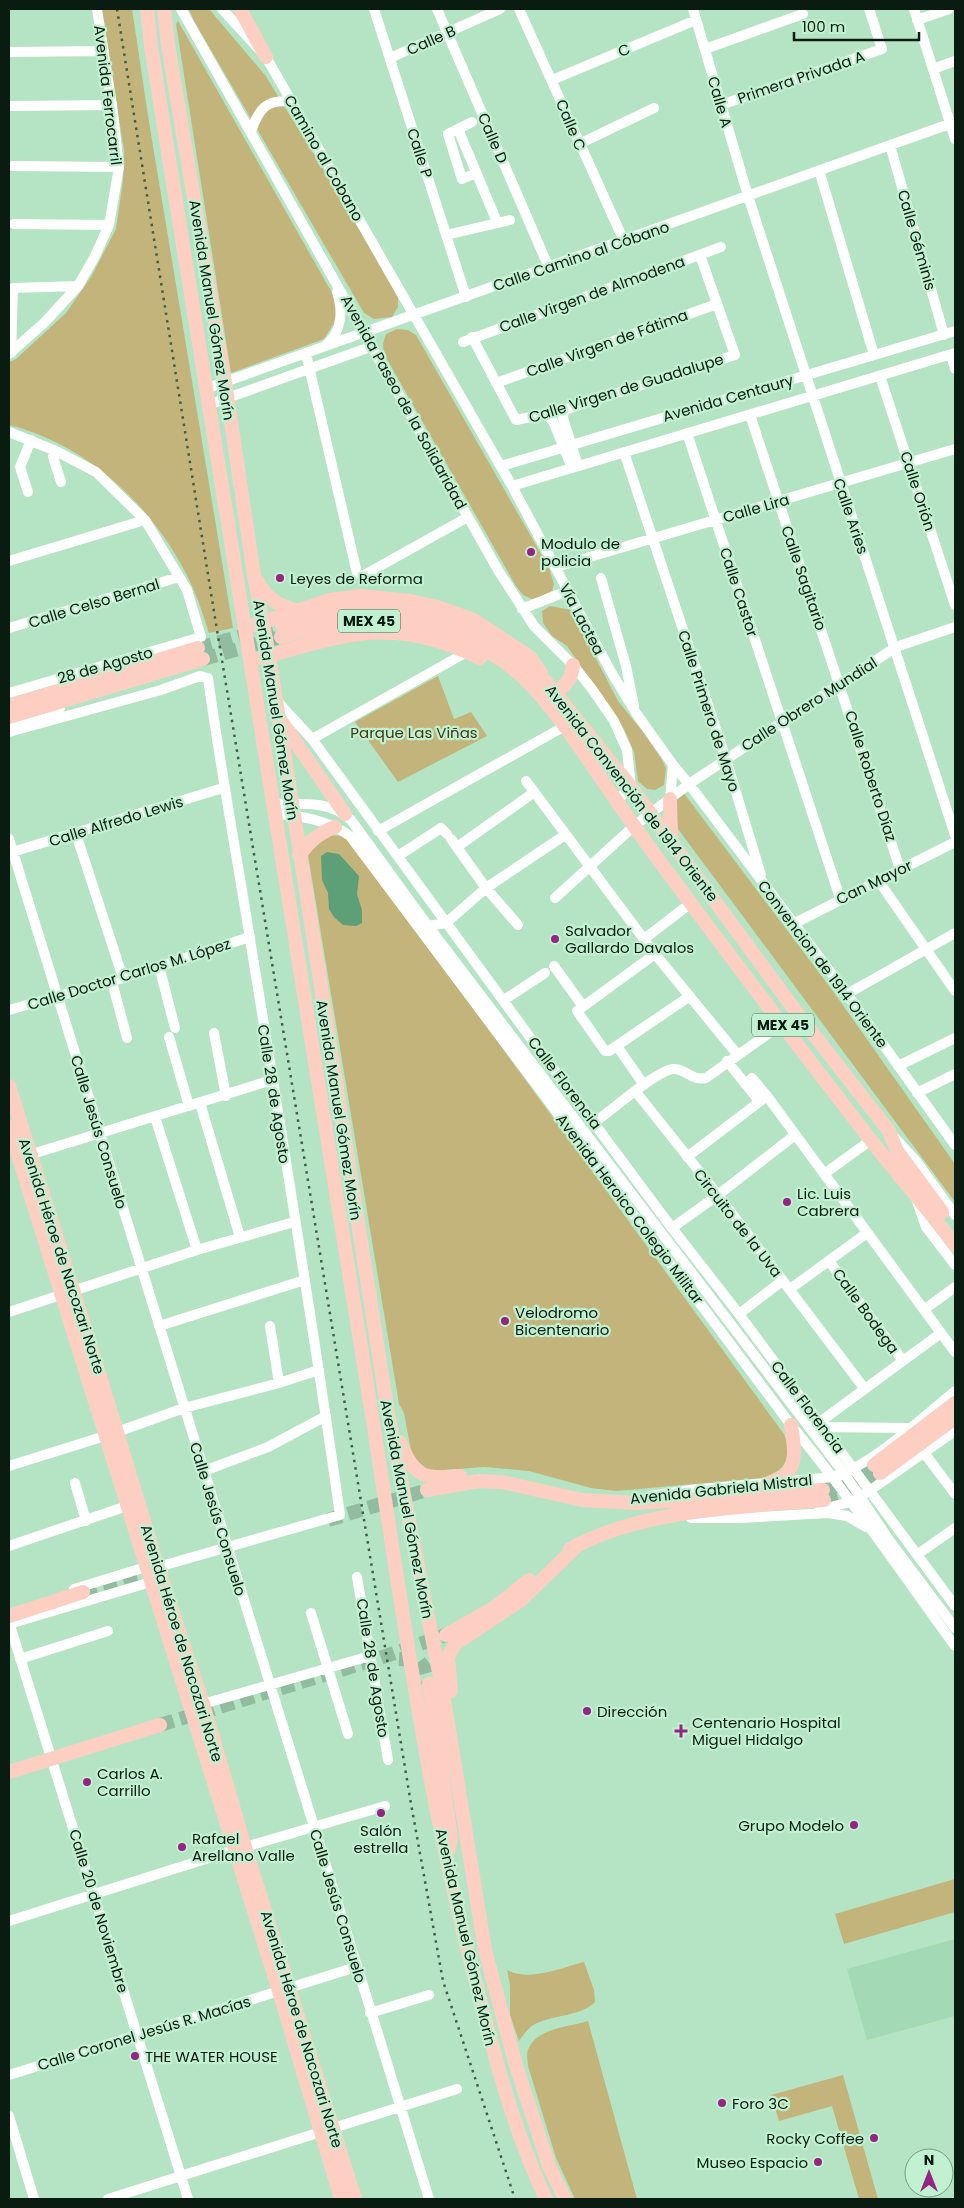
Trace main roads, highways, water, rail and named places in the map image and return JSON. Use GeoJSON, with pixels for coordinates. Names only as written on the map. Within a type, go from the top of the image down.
{"type":"FeatureCollection","features":[{"type":"Feature","properties":{"kind":"main road","name":"Avenida Manuel Gómez Morín"},"geometry":{"type":"LineString","coordinates":[[147,9],[151,47],[205,389],[252,660],[274,809],[408,1647],[446,1862],[501,2076],[534,2173],[546,2199]]}},
{"type":"Feature","properties":{"kind":"main road","name":"Avenida Manuel Gómez Morín"},"geometry":{"type":"LineString","coordinates":[[164,9],[168,45],[228,398],[254,575],[269,656],[388,1412],[486,1907],[481,1917],[489,1967],[517,2069],[549,2166],[565,2199]]}},
{"type":"Feature","properties":{"kind":"main road"},"geometry":{"type":"LineString","coordinates":[[240,9],[266,57]]}},
{"type":"Feature","properties":{"kind":"main road"},"geometry":{"type":"LineString","coordinates":[[254,575],[271,600],[295,610]]}},
{"type":"Feature","properties":{"kind":"main road"},"geometry":{"type":"LineString","coordinates":[[246,627],[330,600],[360,596],[387,597],[438,607],[474,620],[509,641],[530,657],[551,687],[565,686],[571,679],[573,665]]}},
{"type":"Feature","properties":{"kind":"main road","name":"Avenida Convención de 1914 Oriente"},"geometry":{"type":"LineString","coordinates":[[955,1230],[929,1202],[914,1194],[870,1140],[690,903],[565,726],[535,690],[494,655],[457,636],[410,622],[389,620],[349,622],[316,628],[281,631],[319,615],[362,610],[418,614],[458,626],[493,643],[551,687],[631,787],[797,1013],[889,1131],[898,1151],[929,1202],[955,1245]]}},
{"type":"Feature","properties":{"kind":"main road"},"geometry":{"type":"LineString","coordinates":[[252,660],[333,637],[375,632],[401,632],[435,639],[467,652],[535,690]]}},
{"type":"Feature","properties":{"kind":"main road"},"geometry":{"type":"LineString","coordinates":[[9,706],[125,669],[201,648],[89,693],[9,717]]}},
{"type":"Feature","properties":{"kind":"main road"},"geometry":{"type":"LineString","coordinates":[[278,715],[345,814]]}},
{"type":"Feature","properties":{"kind":"main road"},"geometry":{"type":"LineString","coordinates":[[670,798],[671,841]]}},
{"type":"Feature","properties":{"kind":"main road"},"geometry":{"type":"LineString","coordinates":[[300,855],[310,841],[323,831],[335,827]]}},
{"type":"Feature","properties":{"kind":"main road","name":"Avenida Héroe de Nacozari Norte"},"geometry":{"type":"LineString","coordinates":[[9,1086],[19,1157]]}},
{"type":"Feature","properties":{"kind":"main road"},"geometry":{"type":"LineString","coordinates":[[318,1087],[328,1090],[331,1095],[338,1136],[345,1148]]}},
{"type":"Feature","properties":{"kind":"main road","name":"Avenida Héroe de Nacozari Norte"},"geometry":{"type":"LineString","coordinates":[[9,1126],[68,1293],[152,1567],[151,1582],[240,1849],[327,2130],[355,2199]]}},
{"type":"Feature","properties":{"kind":"main road"},"geometry":{"type":"LineString","coordinates":[[955,1403],[877,1469],[955,1418]]}},
{"type":"Feature","properties":{"kind":"main road"},"geometry":{"type":"LineString","coordinates":[[388,1412],[408,1461],[425,1476],[436,1478],[474,1474],[503,1474],[534,1480],[563,1490],[570,1498]]}},
{"type":"Feature","properties":{"kind":"main road"},"geometry":{"type":"LineString","coordinates":[[767,1484],[785,1475],[790,1468],[795,1449],[790,1425]]}},
{"type":"Feature","properties":{"kind":"main road","name":"Avenida Héroe de Nacozari Norte"},"geometry":{"type":"LineString","coordinates":[[111,1434],[127,1506],[203,1704],[240,1849]]}},
{"type":"Feature","properties":{"kind":"main road","name":"Avenida Gabriela Mistral"},"geometry":{"type":"LineString","coordinates":[[427,1490],[479,1481],[502,1482],[570,1498],[609,1502],[667,1502],[823,1495],[660,1518],[614,1529],[556,1557],[495,1607],[446,1635]]}},
{"type":"Feature","properties":{"kind":"main road"},"geometry":{"type":"LineString","coordinates":[[469,1821],[449,1679],[448,1657],[455,1644],[521,1600],[578,1545]]}},
{"type":"Feature","properties":{"kind":"main road"},"geometry":{"type":"LineString","coordinates":[[9,1621],[83,1592]]}},
{"type":"Feature","properties":{"kind":"main road"},"geometry":{"type":"LineString","coordinates":[[449,1679],[444,1699],[455,1715]]}},
{"type":"Feature","properties":{"kind":"main road"},"geometry":{"type":"LineString","coordinates":[[429,1684],[451,1838],[446,1862]]}},
{"type":"Feature","properties":{"kind":"main road"},"geometry":{"type":"LineString","coordinates":[[9,1772],[160,1725]]}},
{"type":"Feature","properties":{"kind":"main road"},"geometry":{"type":"LineString","coordinates":[[501,2076],[517,2069]]}},
{"type":"Feature","properties":{"kind":"main road","name":"Avenida Héroe de Nacozari Norte"},"geometry":{"type":"LineString","coordinates":[[327,2130],[341,2199]]}},
{"type":"Feature","properties":{"kind":"tunnel"},"geometry":{"type":"LineString","coordinates":[[198,648],[282,625]]}},
{"type":"Feature","properties":{"kind":"tunnel"},"geometry":{"type":"LineString","coordinates":[[203,659],[281,637]]}},
{"type":"Feature","properties":{"kind":"tunnel"},"geometry":{"type":"LineString","coordinates":[[823,1490],[851,1481],[874,1465]]}},
{"type":"Feature","properties":{"kind":"tunnel"},"geometry":{"type":"LineString","coordinates":[[824,1500],[850,1493],[880,1473]]}},
{"type":"Feature","properties":{"kind":"tunnel"},"geometry":{"type":"LineString","coordinates":[[328,1520],[427,1490]]}},
{"type":"Feature","properties":{"kind":"tunnel"},"geometry":{"type":"LineString","coordinates":[[83,1592],[159,1571]]}},
{"type":"Feature","properties":{"kind":"tunnel"},"geometry":{"type":"LineString","coordinates":[[160,1725],[380,1658],[446,1635]]}},
{"type":"Feature","properties":{"kind":"tunnel"},"geometry":{"type":"LineString","coordinates":[[399,1659],[418,1660],[425,1669],[429,1684]]}},
{"type":"Feature","properties":{"kind":"railway"},"geometry":{"type":"LineString","coordinates":[[117,9],[216,624],[410,1798],[443,1981],[515,2199]]}},
{"type":"Feature","properties":{"kind":"place","name":"Modulo de policia"},"geometry":{"type":"Point","coordinates":[531,552]}},
{"type":"Feature","properties":{"kind":"place","name":"Leyes de Reforma"},"geometry":{"type":"Point","coordinates":[280,578]}},
{"type":"Feature","properties":{"kind":"place","name":"Salvador Gallardo Davalos"},"geometry":{"type":"Point","coordinates":[555,939]}},
{"type":"Feature","properties":{"kind":"place","name":"Lic. Luis Cabrera"},"geometry":{"type":"Point","coordinates":[787,1202]}},
{"type":"Feature","properties":{"kind":"place","name":"Velodromo Bicentenario"},"geometry":{"type":"Point","coordinates":[505,1321]}},
{"type":"Feature","properties":{"kind":"place","name":"Dirección"},"geometry":{"type":"Point","coordinates":[587,1711]}},
{"type":"Feature","properties":{"kind":"place","name":"Centenario Hospital Miguel Hidalgo"},"geometry":{"type":"Point","coordinates":[681,1731]}},
{"type":"Feature","properties":{"kind":"place","name":"Carlos A. Carrillo"},"geometry":{"type":"Point","coordinates":[87,1782]}},
{"type":"Feature","properties":{"kind":"place","name":"Salón estrella"},"geometry":{"type":"Point","coordinates":[381,1813]}},
{"type":"Feature","properties":{"kind":"place","name":"Grupo Modelo"},"geometry":{"type":"Point","coordinates":[854,1825]}},
{"type":"Feature","properties":{"kind":"place","name":"Rafael Arellano Valle"},"geometry":{"type":"Point","coordinates":[182,1847]}},
{"type":"Feature","properties":{"kind":"place","name":"THE WATER HOUSE"},"geometry":{"type":"Point","coordinates":[135,2056]}},
{"type":"Feature","properties":{"kind":"place","name":"Foro 3C"},"geometry":{"type":"Point","coordinates":[722,2103]}},
{"type":"Feature","properties":{"kind":"place","name":"Rocky Coffee"},"geometry":{"type":"Point","coordinates":[874,2138]}},
{"type":"Feature","properties":{"kind":"place","name":"Museo Espacio"},"geometry":{"type":"Point","coordinates":[818,2162]}},
{"type":"Feature","properties":{"kind":"park label","name":"Parque Las Viñas"},"geometry":{"type":"Point","coordinates":[414,732]}}]}
